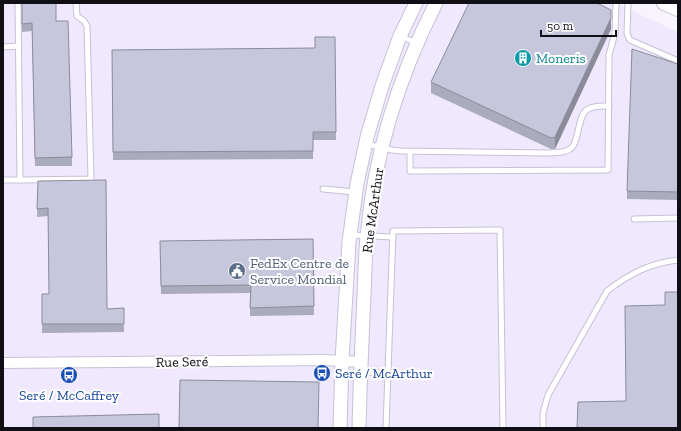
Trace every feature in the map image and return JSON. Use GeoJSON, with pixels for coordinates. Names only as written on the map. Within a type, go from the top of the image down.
{"type":"FeatureCollection","features":[{"type":"Feature","properties":{"kind":"main road"},"geometry":{"type":"LineString","coordinates":[[664,3],[678,9]]}},
{"type":"Feature","properties":{"kind":"street","name":"Rue McArthur"},"geometry":{"type":"LineString","coordinates":[[340,428],[349,235],[356,192],[366,143],[382,86],[400,36],[416,3]]}},
{"type":"Feature","properties":{"kind":"street","name":"Rue McArthur"},"geometry":{"type":"LineString","coordinates":[[359,428],[367,237],[373,196],[382,148],[396,98],[416,43],[436,3]]}},
{"type":"Feature","properties":{"kind":"street","name":"Rue Seré"},"geometry":{"type":"LineString","coordinates":[[3,363],[361,362]]}},
{"type":"Feature","properties":{"kind":"lane"},"geometry":{"type":"LineString","coordinates":[[18,3],[20,180]]}},
{"type":"Feature","properties":{"kind":"lane"},"geometry":{"type":"LineString","coordinates":[[3,180],[91,179],[87,26],[84,21],[77,16],[76,3]]}},
{"type":"Feature","properties":{"kind":"lane"},"geometry":{"type":"LineString","coordinates":[[410,152],[410,171],[608,170],[609,55],[615,33],[616,3]]}},
{"type":"Feature","properties":{"kind":"lane"},"geometry":{"type":"LineString","coordinates":[[628,3],[627,34],[630,40],[678,61]]}},
{"type":"Feature","properties":{"kind":"lane"},"geometry":{"type":"LineString","coordinates":[[400,36],[416,43]]}},
{"type":"Feature","properties":{"kind":"lane"},"geometry":{"type":"LineString","coordinates":[[3,46],[19,46]]}},
{"type":"Feature","properties":{"kind":"lane"},"geometry":{"type":"LineString","coordinates":[[366,143],[396,151],[410,152],[564,152],[570,150],[574,144],[584,111],[593,106],[609,106]]}},
{"type":"Feature","properties":{"kind":"lane"},"geometry":{"type":"LineString","coordinates":[[323,190],[356,192]]}},
{"type":"Feature","properties":{"kind":"lane"},"geometry":{"type":"LineString","coordinates":[[634,219],[678,218]]}},
{"type":"Feature","properties":{"kind":"lane"},"geometry":{"type":"LineString","coordinates":[[386,428],[393,231],[500,230],[503,428]]}},
{"type":"Feature","properties":{"kind":"lane"},"geometry":{"type":"LineString","coordinates":[[349,235],[393,238]]}},
{"type":"Feature","properties":{"kind":"lane"},"geometry":{"type":"LineString","coordinates":[[544,428],[543,413],[548,396],[607,291],[621,280],[644,268],[662,262],[678,260]]}},
{"type":"Feature","properties":{"kind":"lane"},"geometry":{"type":"LineString","coordinates":[[361,362],[367,372],[388,373]]}},
{"type":"Feature","properties":{"kind":"shaded area"},"geometry":{"type":"Polygon","coordinates":[[[3,3],[615,3],[678,32],[678,428],[3,428],[3,3]]]}},
{"type":"Feature","properties":{"kind":"building"},"geometry":{"type":"Polygon","coordinates":[[[22,3],[56,3],[56,21],[68,21],[72,157],[35,158],[32,23],[22,24],[22,3]]]}},
{"type":"Feature","properties":{"kind":"building","name":"Moneris"},"geometry":{"type":"Polygon","coordinates":[[[469,3],[597,3],[611,10],[611,18],[555,137],[551,138],[431,82],[469,3]]]}},
{"type":"Feature","properties":{"kind":"building"},"geometry":{"type":"Polygon","coordinates":[[[315,37],[335,37],[336,132],[313,132],[313,151],[113,152],[112,50],[315,48],[315,37]]]}},
{"type":"Feature","properties":{"kind":"building"},"geometry":{"type":"Polygon","coordinates":[[[632,49],[678,64],[678,192],[627,191],[632,49]]]}},
{"type":"Feature","properties":{"kind":"building"},"geometry":{"type":"Polygon","coordinates":[[[106,180],[107,309],[124,308],[124,324],[42,324],[42,294],[49,294],[48,208],[37,209],[38,181],[106,180]]]}},
{"type":"Feature","properties":{"kind":"building","name":"FedEx Centre de Service Mondial"},"geometry":{"type":"Polygon","coordinates":[[[313,239],[314,306],[250,308],[251,285],[161,286],[160,241],[313,239]]]}},
{"type":"Feature","properties":{"kind":"building"},"geometry":{"type":"Polygon","coordinates":[[[665,292],[678,292],[678,428],[577,428],[578,402],[626,401],[625,306],[665,305],[665,292]]]}},
{"type":"Feature","properties":{"kind":"building"},"geometry":{"type":"Polygon","coordinates":[[[180,380],[319,382],[318,428],[179,428],[180,380]]]}},
{"type":"Feature","properties":{"kind":"building"},"geometry":{"type":"Polygon","coordinates":[[[159,414],[159,428],[33,428],[33,417],[159,414]]]}},
{"type":"Feature","properties":{"kind":"place","name":"Moneris"},"geometry":{"type":"Point","coordinates":[523,58]}},
{"type":"Feature","properties":{"kind":"place","name":"FedEx Centre de Service Mondial"},"geometry":{"type":"Point","coordinates":[237,271]}},
{"type":"Feature","properties":{"kind":"place","name":"Seré / McArthur"},"geometry":{"type":"Point","coordinates":[322,373]}},
{"type":"Feature","properties":{"kind":"place","name":"Seré / McCaffrey"},"geometry":{"type":"Point","coordinates":[69,375]}}]}
